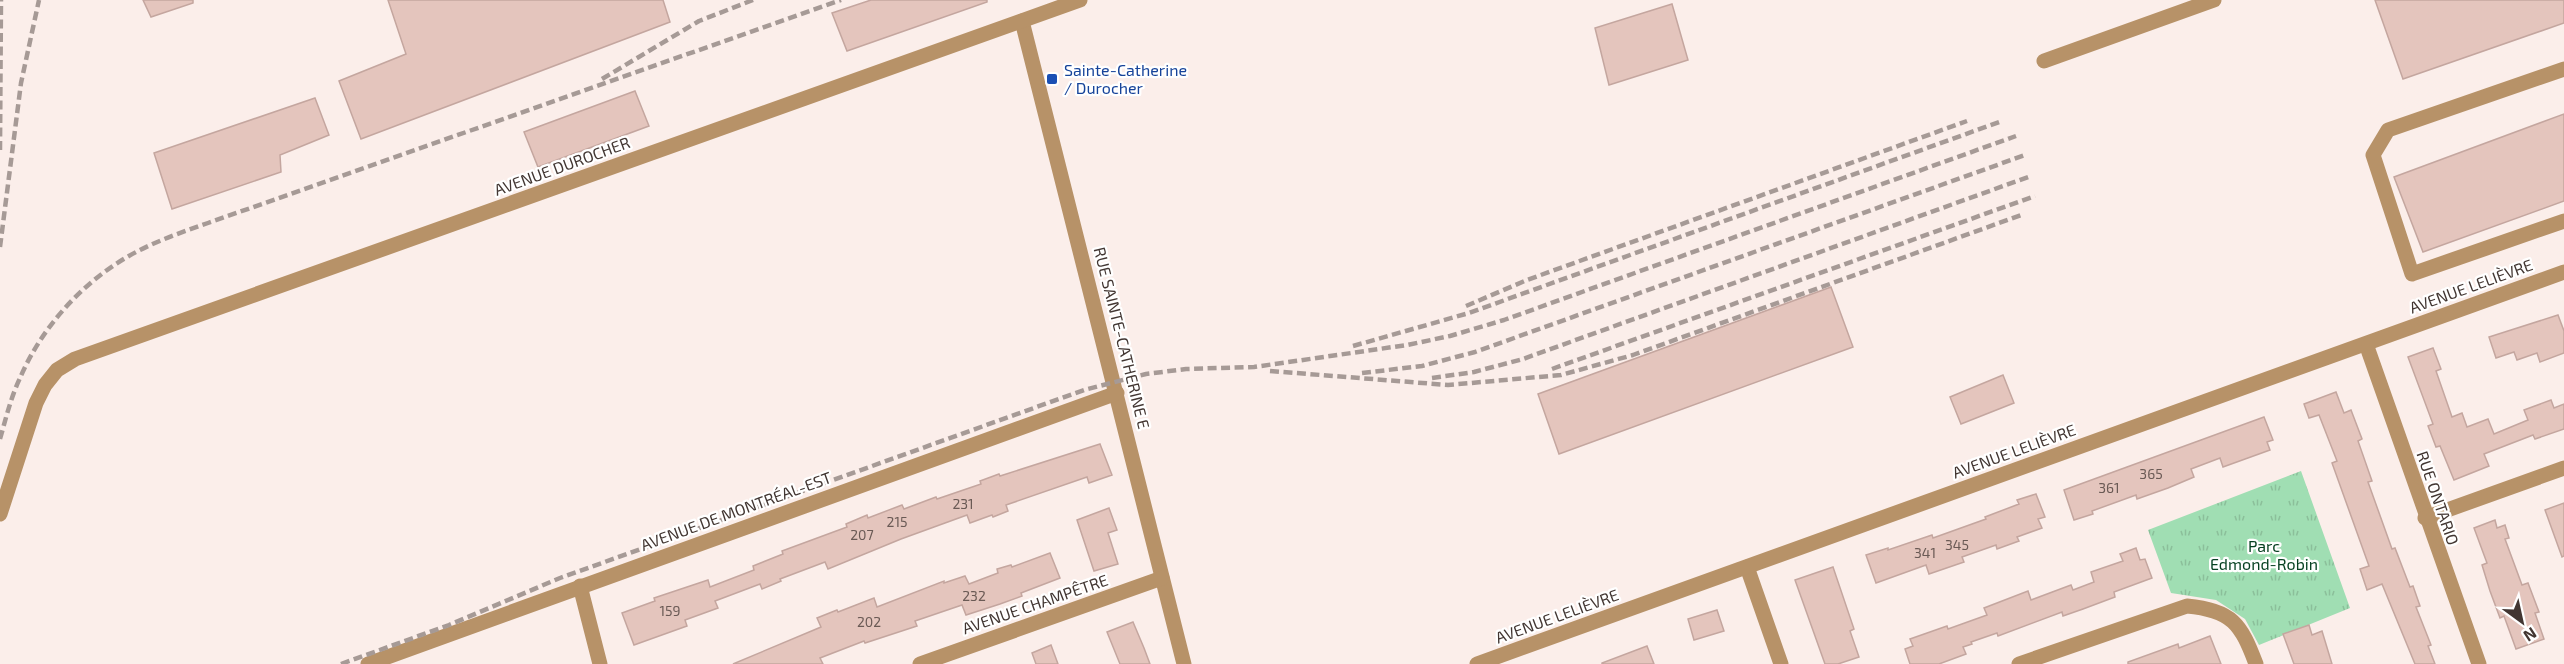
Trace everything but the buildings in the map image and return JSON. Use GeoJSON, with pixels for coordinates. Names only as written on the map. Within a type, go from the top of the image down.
{"type":"FeatureCollection","features":[{"type":"Feature","properties":{"kind":"street","name":"AVENUE DUROCHER"},"geometry":{"type":"LineString","coordinates":[[0,514],[36,403],[45,385],[57,370],[75,359],[1080,0]]}},
{"type":"Feature","properties":{"kind":"street"},"geometry":{"type":"LineString","coordinates":[[2044,62],[2214,0]]}},
{"type":"Feature","properties":{"kind":"street","name":"RUE SAINTE-CATHERINE E"},"geometry":{"type":"LineString","coordinates":[[1022,21],[1118,393],[1184,664]]}},
{"type":"Feature","properties":{"kind":"street"},"geometry":{"type":"LineString","coordinates":[[2564,69],[2388,130],[2373,154],[2412,274],[2564,222]]}},
{"type":"Feature","properties":{"kind":"street","name":"AVENUE LELIÈVRE"},"geometry":{"type":"LineString","coordinates":[[1477,664],[2564,272]]}},
{"type":"Feature","properties":{"kind":"street","name":"RUE ONTARIO"},"geometry":{"type":"LineString","coordinates":[[2366,344],[2425,518],[2479,664]]}},
{"type":"Feature","properties":{"kind":"street","name":"AVENUE DE MONTRÉAL-EST"},"geometry":{"type":"LineString","coordinates":[[368,664],[1118,393]]}},
{"type":"Feature","properties":{"kind":"street"},"geometry":{"type":"LineString","coordinates":[[2425,518],[2564,468]]}},
{"type":"Feature","properties":{"kind":"street"},"geometry":{"type":"LineString","coordinates":[[1747,567],[1781,664]]}},
{"type":"Feature","properties":{"kind":"street","name":"AVENUE CHAMPÊTRE"},"geometry":{"type":"LineString","coordinates":[[920,664],[1162,578]]}},
{"type":"Feature","properties":{"kind":"street"},"geometry":{"type":"LineString","coordinates":[[580,586],[600,664]]}},
{"type":"Feature","properties":{"kind":"street"},"geometry":{"type":"LineString","coordinates":[[2019,664],[2187,606],[2207,608],[2237,624],[2246,638],[2256,664]]}},
{"type":"Feature","properties":{"kind":"green space","name":"Parc Edmond-Robin"},"geometry":{"type":"Polygon","coordinates":[[[2301,471],[2350,608],[2259,645],[2245,619],[2216,600],[2171,593],[2148,530],[2301,471]]]}},
{"type":"Feature","properties":{"kind":"railway"},"geometry":{"type":"LineString","coordinates":[[0,150],[1,0]]}},
{"type":"Feature","properties":{"kind":"railway"},"geometry":{"type":"LineString","coordinates":[[0,247],[21,83],[39,0]]}},
{"type":"Feature","properties":{"kind":"railway"},"geometry":{"type":"LineString","coordinates":[[602,79],[699,21],[753,0]]}},
{"type":"Feature","properties":{"kind":"railway"},"geometry":{"type":"LineString","coordinates":[[0,439],[20,378],[41,339],[54,321],[85,288],[103,273],[140,250],[191,229],[841,0]]}},
{"type":"Feature","properties":{"kind":"railway"},"geometry":{"type":"LineString","coordinates":[[1466,306],[1527,280],[1967,121]]}},
{"type":"Feature","properties":{"kind":"railway"},"geometry":{"type":"LineString","coordinates":[[1353,346],[1469,313],[2002,121]]}},
{"type":"Feature","properties":{"kind":"railway"},"geometry":{"type":"LineString","coordinates":[[341,664],[449,625],[560,578],[1084,390],[1146,374],[1186,369],[1254,367],[1407,345],[1450,336],[1504,320],[2016,136]]}},
{"type":"Feature","properties":{"kind":"railway"},"geometry":{"type":"LineString","coordinates":[[1362,373],[1422,366],[1475,352],[2025,155]]}},
{"type":"Feature","properties":{"kind":"railway"},"geometry":{"type":"LineString","coordinates":[[1432,378],[1474,372],[1523,359],[2031,176]]}},
{"type":"Feature","properties":{"kind":"railway"},"geometry":{"type":"LineString","coordinates":[[1552,369],[2035,196]]}},
{"type":"Feature","properties":{"kind":"railway"},"geometry":{"type":"LineString","coordinates":[[1270,371],[1448,385],[1561,375],[1633,355],[2024,214]]}},
{"type":"Feature","properties":{"kind":"place","name":"Sainte-Catherine / Durocher"},"geometry":{"type":"Point","coordinates":[1052,79]}}]}
